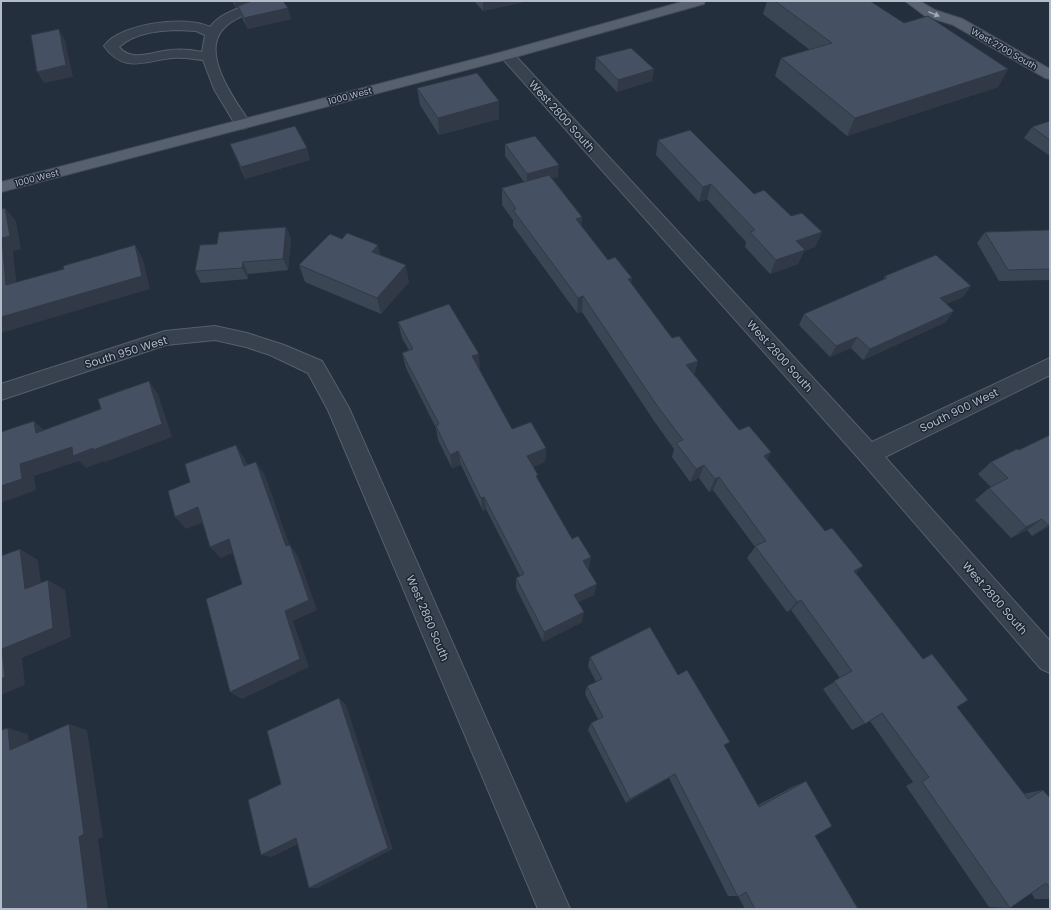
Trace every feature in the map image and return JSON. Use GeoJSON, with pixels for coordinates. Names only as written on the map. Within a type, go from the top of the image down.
{"type":"FeatureCollection","features":[{"type":"Feature","properties":{"kind":"main road","name":"1000 West"},"geometry":{"type":"LineString","coordinates":[[1,187],[507,55],[698,1]]}},
{"type":"Feature","properties":{"kind":"main road","name":"West 2700 South"},"geometry":{"type":"LineString","coordinates":[[911,1],[930,13],[958,22],[1050,75]]}},
{"type":"Feature","properties":{"kind":"main road","name":"West 2700 South"},"geometry":{"type":"LineString","coordinates":[[935,1],[950,10],[958,22]]}},
{"type":"Feature","properties":{"kind":"street"},"geometry":{"type":"LineString","coordinates":[[243,124],[226,99],[208,57],[212,34],[219,25],[224,22],[266,2]]}},
{"type":"Feature","properties":{"kind":"street"},"geometry":{"type":"LineString","coordinates":[[208,57],[169,54],[140,60],[131,60],[120,57],[115,53],[111,46],[116,40],[129,34],[177,25],[200,27],[212,34]]}},
{"type":"Feature","properties":{"kind":"street","name":"West 2800 South"},"geometry":{"type":"LineString","coordinates":[[507,55],[868,454],[1050,660]]}},
{"type":"Feature","properties":{"kind":"street","name":"South 950 West"},"geometry":{"type":"LineString","coordinates":[[1,392],[165,338],[215,333],[247,340],[277,350]]}},
{"type":"Feature","properties":{"kind":"street","name":"West 2860 South"},"geometry":{"type":"LineString","coordinates":[[277,350],[315,367],[338,408],[554,909]]}},
{"type":"Feature","properties":{"kind":"street","name":"South 900 West"},"geometry":{"type":"LineString","coordinates":[[868,454],[1050,366]]}},
{"type":"Feature","properties":{"kind":"building"},"geometry":{"type":"Polygon","coordinates":[[[252,1],[283,1],[288,8],[244,18],[238,6],[252,1]]]}},
{"type":"Feature","properties":{"kind":"building"},"geometry":{"type":"Polygon","coordinates":[[[775,1],[870,1],[904,23],[928,16],[1008,69],[855,118],[781,58],[832,43],[775,1]]]}},
{"type":"Feature","properties":{"kind":"building"},"geometry":{"type":"Polygon","coordinates":[[[59,29],[66,65],[37,72],[31,35],[59,29]]]}},
{"type":"Feature","properties":{"kind":"building"},"geometry":{"type":"Polygon","coordinates":[[[631,48],[654,69],[618,80],[596,57],[631,48]]]}},
{"type":"Feature","properties":{"kind":"building"},"geometry":{"type":"Polygon","coordinates":[[[477,73],[499,101],[438,118],[417,88],[477,73]]]}},
{"type":"Feature","properties":{"kind":"building"},"geometry":{"type":"Polygon","coordinates":[[[1050,121],[1050,140],[1032,127],[1050,121]]]}},
{"type":"Feature","properties":{"kind":"building"},"geometry":{"type":"Polygon","coordinates":[[[295,126],[307,148],[241,167],[230,144],[295,126]]]}},
{"type":"Feature","properties":{"kind":"building"},"geometry":{"type":"Polygon","coordinates":[[[690,130],[754,194],[764,190],[791,216],[802,213],[822,232],[796,241],[805,250],[776,260],[750,232],[755,230],[711,184],[703,187],[658,140],[690,130]]]}},
{"type":"Feature","properties":{"kind":"building"},"geometry":{"type":"Polygon","coordinates":[[[535,136],[559,165],[527,174],[505,144],[535,136]]]}},
{"type":"Feature","properties":{"kind":"building"},"geometry":{"type":"Polygon","coordinates":[[[549,175],[582,217],[576,219],[608,260],[615,257],[632,278],[628,279],[672,338],[679,336],[698,361],[686,365],[739,430],[749,426],[771,452],[764,456],[825,531],[832,528],[863,566],[854,571],[923,659],[932,654],[968,700],[957,707],[1028,799],[1043,790],[1050,798],[1050,888],[1046,883],[1010,908],[922,782],[929,777],[882,713],[865,724],[834,681],[852,671],[801,600],[797,602],[755,546],[766,541],[719,477],[715,479],[704,465],[696,469],[676,443],[683,440],[658,407],[583,296],[578,298],[513,210],[516,209],[502,188],[549,175]]]}},
{"type":"Feature","properties":{"kind":"building"},"geometry":{"type":"Polygon","coordinates":[[[5,208],[10,236],[2,238],[6,285],[64,269],[63,266],[135,245],[142,276],[1,317],[1,209],[5,208]]]}},
{"type":"Feature","properties":{"kind":"building"},"geometry":{"type":"Polygon","coordinates":[[[286,227],[283,259],[243,262],[242,268],[195,271],[200,245],[217,244],[219,232],[286,227]]]}},
{"type":"Feature","properties":{"kind":"building"},"geometry":{"type":"Polygon","coordinates":[[[1050,230],[1050,269],[1008,270],[985,232],[1050,230]]]}},
{"type":"Feature","properties":{"kind":"building"},"geometry":{"type":"Polygon","coordinates":[[[347,233],[378,245],[372,252],[406,265],[377,298],[299,265],[330,234],[342,239],[347,233]]]}},
{"type":"Feature","properties":{"kind":"building"},"geometry":{"type":"Polygon","coordinates":[[[936,255],[971,286],[940,298],[954,311],[870,349],[857,337],[836,346],[804,314],[887,278],[885,276],[936,255]]]}},
{"type":"Feature","properties":{"kind":"building"},"geometry":{"type":"Polygon","coordinates":[[[449,304],[479,354],[472,356],[512,429],[531,422],[546,448],[527,456],[538,475],[536,476],[572,539],[578,536],[591,557],[583,561],[597,584],[574,595],[584,612],[544,632],[516,578],[524,574],[484,497],[481,498],[458,451],[450,455],[436,426],[439,424],[402,353],[413,349],[398,322],[449,304]]]}},
{"type":"Feature","properties":{"kind":"building"},"geometry":{"type":"Polygon","coordinates":[[[149,381],[162,424],[73,456],[72,447],[20,464],[22,479],[1,486],[1,432],[34,421],[36,433],[101,409],[98,399],[149,381]]]}},
{"type":"Feature","properties":{"kind":"building"},"geometry":{"type":"Polygon","coordinates":[[[1050,435],[1050,524],[1048,525],[1042,519],[1026,527],[989,488],[1008,478],[991,462],[1050,435]]]}},
{"type":"Feature","properties":{"kind":"building"},"geometry":{"type":"Polygon","coordinates":[[[236,445],[244,466],[256,462],[286,546],[290,545],[309,600],[285,611],[300,659],[230,692],[206,599],[242,584],[229,539],[210,547],[198,507],[175,517],[168,491],[190,482],[185,464],[236,445]]]}},
{"type":"Feature","properties":{"kind":"building"},"geometry":{"type":"Polygon","coordinates":[[[20,549],[25,589],[48,580],[53,628],[2,649],[5,677],[1,679],[1,556],[20,549]]]}},
{"type":"Feature","properties":{"kind":"building"},"geometry":{"type":"Polygon","coordinates":[[[650,627],[678,675],[687,670],[730,742],[724,745],[759,807],[806,781],[832,826],[815,836],[858,909],[755,909],[746,892],[738,897],[675,774],[630,799],[591,723],[603,717],[587,686],[602,679],[590,657],[650,627]]]}},
{"type":"Feature","properties":{"kind":"building"},"geometry":{"type":"Polygon","coordinates":[[[339,698],[388,848],[309,888],[296,838],[261,855],[248,800],[281,784],[267,731],[339,698]]]}},
{"type":"Feature","properties":{"kind":"building"},"geometry":{"type":"Polygon","coordinates":[[[69,724],[84,834],[79,837],[88,909],[1,909],[1,730],[8,728],[10,750],[69,724]]]}}]}
